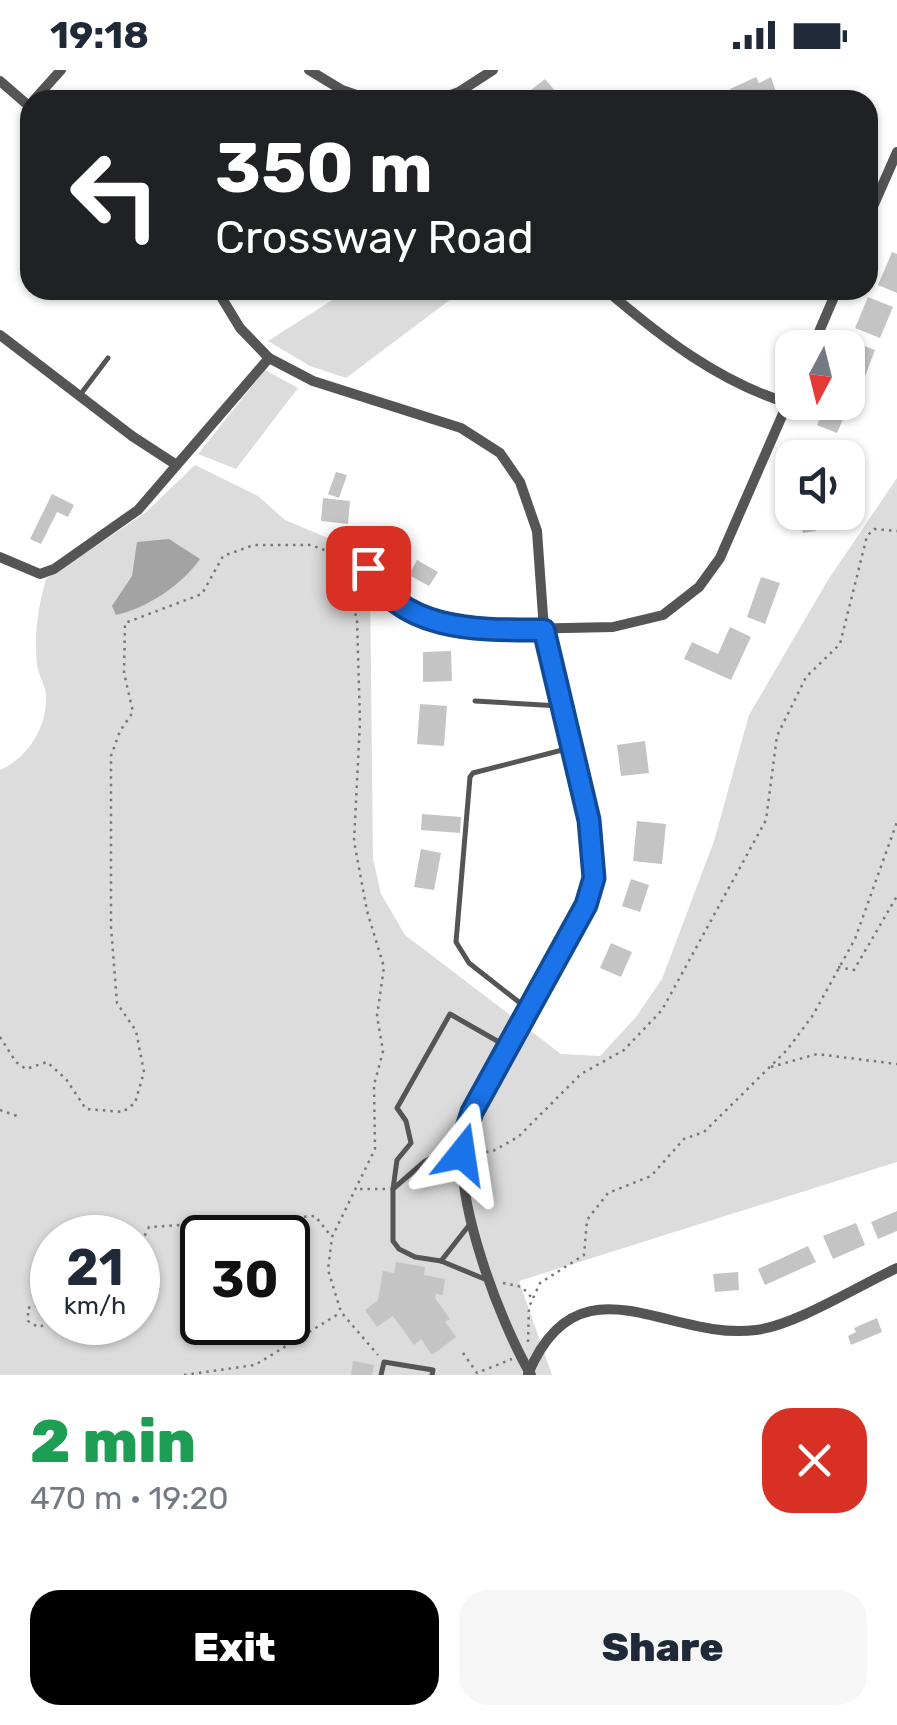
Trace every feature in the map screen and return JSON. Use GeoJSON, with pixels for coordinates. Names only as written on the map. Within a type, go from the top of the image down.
{"type":"FeatureCollection","features":[{"type":"Feature","properties":{"kind":"street"},"geometry":{"type":"LineString","coordinates":[[43,90],[61,70]]}},
{"type":"Feature","properties":{"kind":"street"},"geometry":{"type":"LineString","coordinates":[[309,70],[342,90]]}},
{"type":"Feature","properties":{"kind":"street"},"geometry":{"type":"LineString","coordinates":[[462,90],[493,70]]}},
{"type":"Feature","properties":{"kind":"street"},"geometry":{"type":"LineString","coordinates":[[878,195],[897,152]]}},
{"type":"Feature","properties":{"kind":"street"},"geometry":{"type":"LineString","coordinates":[[223,300],[240,328],[268,358],[313,381],[461,428],[500,453],[520,482],[533,512],[544,630],[589,820],[594,878],[586,905],[472,1112],[462,1154],[473,1220],[490,1282],[529,1374]]}},
{"type":"Feature","properties":{"kind":"street"},"geometry":{"type":"LineString","coordinates":[[619,300],[685,352],[751,392],[775,396]]}},
{"type":"Feature","properties":{"kind":"street"},"geometry":{"type":"LineString","coordinates":[[819,330],[832,300]]}},
{"type":"Feature","properties":{"kind":"street"},"geometry":{"type":"LineString","coordinates":[[0,335],[175,464]]}},
{"type":"Feature","properties":{"kind":"street"},"geometry":{"type":"LineString","coordinates":[[0,557],[35,574],[54,569],[138,510],[268,358]]}},
{"type":"Feature","properties":{"kind":"street"},"geometry":{"type":"LineString","coordinates":[[368,568],[376,584],[396,604],[468,630],[612,627],[662,614],[699,587],[720,558],[780,420]]}},
{"type":"Feature","properties":{"kind":"street"},"geometry":{"type":"LineString","coordinates":[[529,1374],[538,1351],[567,1320],[594,1310],[635,1309],[718,1331],[750,1331],[788,1320],[897,1268]]}},
{"type":"Feature","properties":{"kind":"lane"},"geometry":{"type":"LineString","coordinates":[[80,395],[108,358]]}},
{"type":"Feature","properties":{"kind":"lane"},"geometry":{"type":"LineString","coordinates":[[475,701],[560,706]]}},
{"type":"Feature","properties":{"kind":"lane"},"geometry":{"type":"LineString","coordinates":[[530,1010],[469,963],[456,942],[470,776],[570,748]]}},
{"type":"Feature","properties":{"kind":"lane"},"geometry":{"type":"LineString","coordinates":[[490,1282],[440,1261],[415,1258],[399,1250],[393,1240],[393,1189],[398,1160],[410,1142],[406,1121],[397,1108],[450,1014],[507,1046]]}},
{"type":"Feature","properties":{"kind":"lane"},"geometry":{"type":"LineString","coordinates":[[393,1189],[424,1162],[463,1140]]}},
{"type":"Feature","properties":{"kind":"lane"},"geometry":{"type":"LineString","coordinates":[[440,1261],[473,1220]]}},
{"type":"Feature","properties":{"kind":"lane"},"geometry":{"type":"LineString","coordinates":[[381,1375],[384,1362],[433,1370],[432,1375]]}},
{"type":"Feature","properties":{"kind":"lane"},"geometry":{"type":"LineString","coordinates":[[408,1375],[410,1366]]}},
{"type":"Feature","properties":{"kind":"path"},"geometry":{"type":"LineString","coordinates":[[462,1154],[493,1151],[518,1137],[581,1074],[624,1050],[662,1010],[766,820],[777,736],[806,677],[840,644],[868,536],[880,528],[897,531]]}},
{"type":"Feature","properties":{"kind":"path"},"geometry":{"type":"LineString","coordinates":[[0,1037],[16,1062],[26,1069],[46,1062],[66,1079],[86,1108],[124,1112],[135,1103],[144,1072],[136,1031],[117,1003],[112,927],[111,756],[120,731],[133,712],[124,672],[125,623],[202,594],[223,556],[254,546],[311,545],[327,551],[345,574],[357,620],[360,722],[354,841],[367,911],[384,967],[377,1016],[382,1051],[374,1085],[375,1150],[332,1237],[328,1270],[342,1312],[384,1362]]}},
{"type":"Feature","properties":{"kind":"path"},"geometry":{"type":"LineString","coordinates":[[462,1353],[478,1373],[511,1360],[529,1341],[533,1299],[540,1283],[584,1255],[587,1220],[608,1192],[651,1176],[684,1139],[704,1132],[813,1016],[837,966],[855,940],[897,822]]}},
{"type":"Feature","properties":{"kind":"path"},"geometry":{"type":"LineString","coordinates":[[837,966],[854,970],[897,896]]}},
{"type":"Feature","properties":{"kind":"path"},"geometry":{"type":"LineString","coordinates":[[769,1067],[816,1054],[897,1064]]}},
{"type":"Feature","properties":{"kind":"path"},"geometry":{"type":"LineString","coordinates":[[0,1110],[20,1117]]}},
{"type":"Feature","properties":{"kind":"path"},"geometry":{"type":"LineString","coordinates":[[358,1189],[393,1189]]}},
{"type":"Feature","properties":{"kind":"path"},"geometry":{"type":"LineString","coordinates":[[160,1226],[314,1216],[332,1237]]}},
{"type":"Feature","properties":{"kind":"path"},"geometry":{"type":"LineString","coordinates":[[502,1283],[522,1287],[533,1299]]}},
{"type":"Feature","properties":{"kind":"path"},"geometry":{"type":"LineString","coordinates":[[184,1375],[255,1365],[342,1312]]}},
{"type":"Feature","properties":{"kind":"shaded area"},"geometry":{"type":"Polygon","coordinates":[[[332,300],[450,300],[346,378],[310,366],[268,341],[332,300]]]}},
{"type":"Feature","properties":{"kind":"shaded area"},"geometry":{"type":"Polygon","coordinates":[[[265,370],[298,388],[236,469],[198,454],[265,370]]]}},
{"type":"Feature","properties":{"kind":"shaded area"},"geometry":{"type":"Polygon","coordinates":[[[195,465],[258,496],[285,520],[340,543],[370,579],[373,859],[381,894],[405,935],[561,1054],[600,1056],[636,1017],[662,979],[714,841],[749,715],[828,580],[897,478],[897,1162],[519,1281],[552,1375],[0,1375],[0,770],[27,749],[44,718],[46,694],[36,642],[46,579],[145,513],[195,465]]]}},
{"type":"Feature","properties":{"kind":"shaded area"},"geometry":{"type":"Polygon","coordinates":[[[169,539],[200,559],[163,594],[116,615],[112,606],[132,576],[137,542],[169,539]]]}},
{"type":"Feature","properties":{"kind":"building"},"geometry":{"type":"Polygon","coordinates":[[[756,77],[759,83],[771,77],[775,90],[730,90],[756,77]]]}},
{"type":"Feature","properties":{"kind":"building"},"geometry":{"type":"Polygon","coordinates":[[[545,79],[554,90],[531,90],[545,79]]]}},
{"type":"Feature","properties":{"kind":"building"},"geometry":{"type":"Polygon","coordinates":[[[892,252],[897,254],[897,293],[878,285],[892,252]]]}},
{"type":"Feature","properties":{"kind":"building"},"geometry":{"type":"Polygon","coordinates":[[[867,300],[893,307],[880,338],[855,328],[867,300]]]}},
{"type":"Feature","properties":{"kind":"building"},"geometry":{"type":"Polygon","coordinates":[[[865,346],[875,350],[865,377],[865,346]]]}},
{"type":"Feature","properties":{"kind":"building"},"geometry":{"type":"Polygon","coordinates":[[[819,420],[843,420],[837,433],[817,425],[819,420]]]}},
{"type":"Feature","properties":{"kind":"building"},"geometry":{"type":"Polygon","coordinates":[[[336,472],[347,475],[339,498],[328,494],[336,472]]]}},
{"type":"Feature","properties":{"kind":"building"},"geometry":{"type":"Polygon","coordinates":[[[52,494],[74,505],[68,517],[57,512],[41,544],[30,539],[52,494]]]}},
{"type":"Feature","properties":{"kind":"building"},"geometry":{"type":"Polygon","coordinates":[[[323,498],[350,501],[348,524],[321,521],[323,498]]]}},
{"type":"Feature","properties":{"kind":"building"},"geometry":{"type":"Polygon","coordinates":[[[417,560],[438,572],[429,586],[409,575],[417,560]]]}},
{"type":"Feature","properties":{"kind":"building"},"geometry":{"type":"Polygon","coordinates":[[[761,577],[780,583],[765,624],[747,617],[761,577]]]}},
{"type":"Feature","properties":{"kind":"building"},"geometry":{"type":"Polygon","coordinates":[[[730,627],[751,637],[731,680],[684,659],[692,642],[718,654],[730,627]]]}},
{"type":"Feature","properties":{"kind":"building"},"geometry":{"type":"Polygon","coordinates":[[[451,651],[452,681],[423,682],[423,652],[451,651]]]}},
{"type":"Feature","properties":{"kind":"building"},"geometry":{"type":"Polygon","coordinates":[[[420,704],[447,706],[444,746],[417,744],[420,704]]]}},
{"type":"Feature","properties":{"kind":"building"},"geometry":{"type":"Polygon","coordinates":[[[645,741],[649,773],[621,776],[617,745],[645,741]]]}},
{"type":"Feature","properties":{"kind":"building"},"geometry":{"type":"Polygon","coordinates":[[[422,814],[461,817],[460,833],[421,830],[422,814]]]}},
{"type":"Feature","properties":{"kind":"building"},"geometry":{"type":"Polygon","coordinates":[[[637,821],[666,824],[662,864],[633,861],[637,821]]]}},
{"type":"Feature","properties":{"kind":"building"},"geometry":{"type":"Polygon","coordinates":[[[421,849],[441,853],[434,890],[414,887],[421,849]]]}},
{"type":"Feature","properties":{"kind":"building"},"geometry":{"type":"Polygon","coordinates":[[[631,879],[649,885],[640,912],[622,906],[631,879]]]}},
{"type":"Feature","properties":{"kind":"building"},"geometry":{"type":"Polygon","coordinates":[[[611,943],[632,952],[621,977],[600,968],[611,943]]]}},
{"type":"Feature","properties":{"kind":"building"},"geometry":{"type":"Polygon","coordinates":[[[897,1211],[897,1231],[878,1239],[871,1222],[897,1211]]]}},
{"type":"Feature","properties":{"kind":"building"},"geometry":{"type":"Polygon","coordinates":[[[856,1223],[865,1245],[833,1259],[823,1236],[856,1223]]]}},
{"type":"Feature","properties":{"kind":"building"},"geometry":{"type":"Polygon","coordinates":[[[808,1246],[816,1262],[765,1285],[758,1269],[808,1246]]]}},
{"type":"Feature","properties":{"kind":"building"},"geometry":{"type":"Polygon","coordinates":[[[396,1262],[425,1267],[424,1275],[445,1279],[443,1295],[436,1294],[435,1298],[450,1319],[445,1322],[456,1337],[432,1355],[421,1339],[414,1345],[393,1316],[377,1327],[365,1310],[378,1300],[383,1271],[394,1273],[396,1262]]]}},
{"type":"Feature","properties":{"kind":"building"},"geometry":{"type":"Polygon","coordinates":[[[738,1272],[739,1290],[715,1292],[713,1274],[738,1272]]]}},
{"type":"Feature","properties":{"kind":"building"},"geometry":{"type":"Polygon","coordinates":[[[877,1318],[882,1332],[851,1345],[848,1336],[856,1332],[854,1328],[877,1318]]]}},
{"type":"Feature","properties":{"kind":"building"},"geometry":{"type":"Polygon","coordinates":[[[353,1361],[374,1365],[372,1375],[351,1375],[353,1361]]]}},
{"type":"Feature","properties":{"kind":"route"},"geometry":{"type":"LineString","coordinates":[[368,568],[376,584],[396,604],[419,615],[468,630],[544,630],[589,820],[594,878],[586,905],[472,1112],[462,1154]]}}]}
